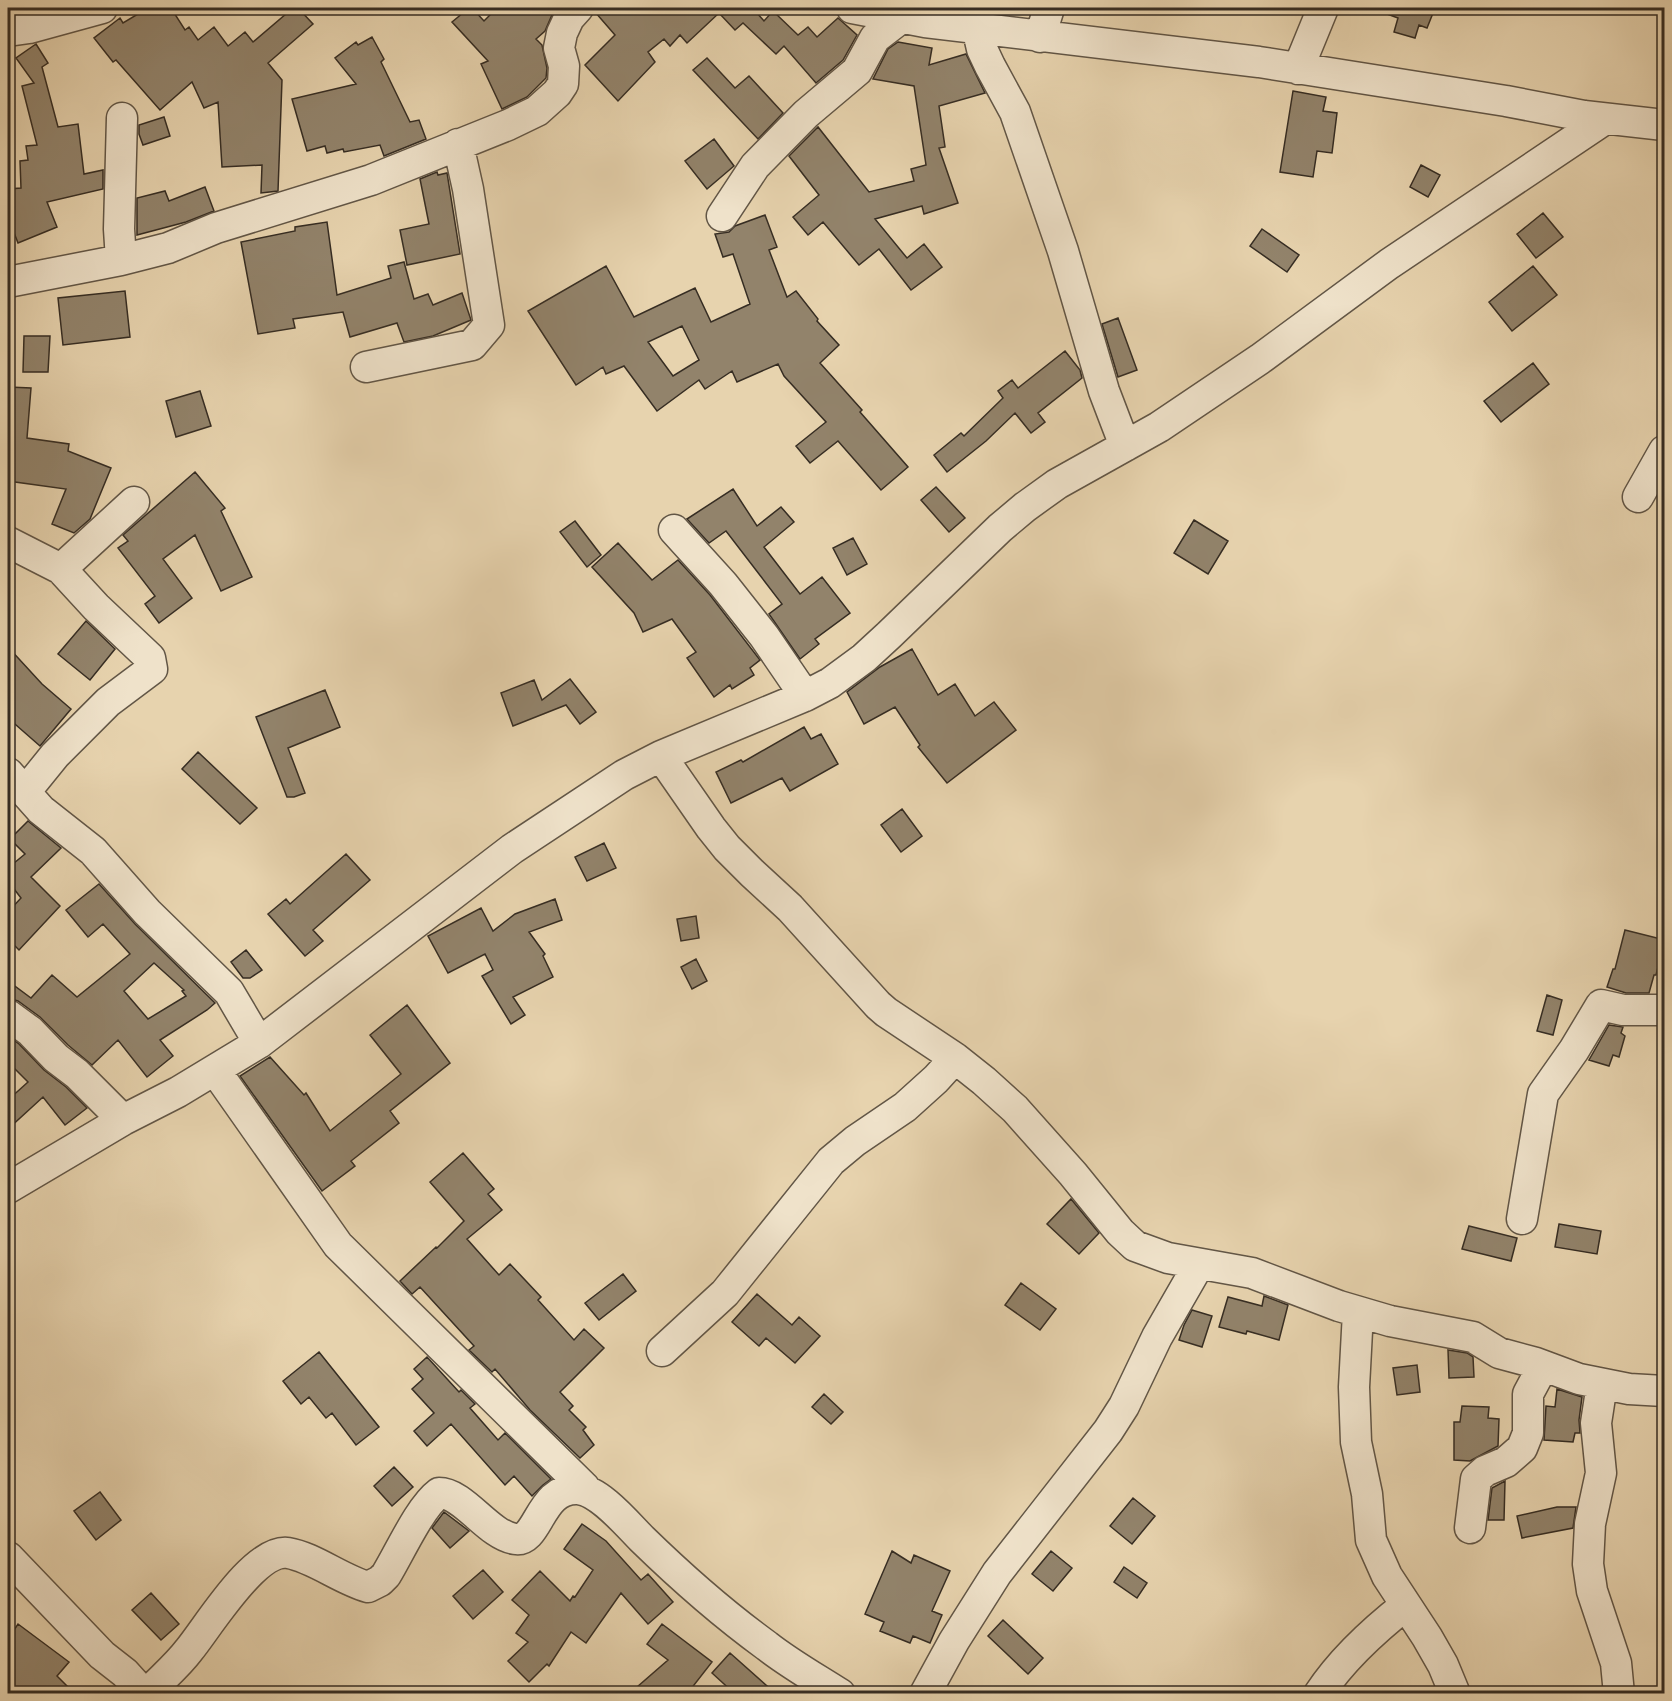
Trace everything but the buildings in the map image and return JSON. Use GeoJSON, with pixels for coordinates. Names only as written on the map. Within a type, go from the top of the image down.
{"type":"FeatureCollection","features":[{"type":"Feature","properties":{"kind":"street"},"geometry":{"type":"LineString","coordinates":[[8,31],[29,28],[102,8]]}},
{"type":"Feature","properties":{"kind":"street"},"geometry":{"type":"LineString","coordinates":[[8,282],[121,260],[168,248],[216,228],[371,180],[508,125],[537,111],[557,93],[563,84],[560,48],[562,33],[569,18],[578,8]]}},
{"type":"Feature","properties":{"kind":"street"},"geometry":{"type":"LineString","coordinates":[[852,8],[1040,37],[1225,58],[1506,101],[1605,119],[1665,125]]}},
{"type":"Feature","properties":{"kind":"street"},"geometry":{"type":"LineString","coordinates":[[1040,37],[1049,8]]}},
{"type":"Feature","properties":{"kind":"street"},"geometry":{"type":"LineString","coordinates":[[1298,69],[1323,8]]}},
{"type":"Feature","properties":{"kind":"street"},"geometry":{"type":"LineString","coordinates":[[722,216],[755,166],[806,114],[857,71],[875,38],[892,14]]}},
{"type":"Feature","properties":{"kind":"street"},"geometry":{"type":"LineString","coordinates":[[977,27],[982,49],[1015,112],[1063,251],[1104,392],[1125,446]]}},
{"type":"Feature","properties":{"kind":"street"},"geometry":{"type":"LineString","coordinates":[[121,260],[119,229],[122,118]]}},
{"type":"Feature","properties":{"kind":"street"},"geometry":{"type":"LineString","coordinates":[[8,1188],[123,1120],[178,1092],[259,1042],[512,849],[594,793],[661,756],[805,696],[830,683],[864,658],[1025,507],[1057,484],[1159,427],[1260,359],[1389,264],[1605,119]]}},
{"type":"Feature","properties":{"kind":"street"},"geometry":{"type":"LineString","coordinates":[[366,367],[472,345],[489,325],[468,189],[458,144]]}},
{"type":"Feature","properties":{"kind":"street"},"geometry":{"type":"LineString","coordinates":[[1638,497],[1665,451]]}},
{"type":"Feature","properties":{"kind":"street"},"geometry":{"type":"LineString","coordinates":[[61,569],[134,502]]}},
{"type":"Feature","properties":{"kind":"street"},"geometry":{"type":"LineString","coordinates":[[674,530],[723,584],[764,636],[805,696]]}},
{"type":"Feature","properties":{"kind":"street"},"geometry":{"type":"LineString","coordinates":[[8,542],[61,569],[96,607],[150,658],[152,669],[108,702],[55,755],[16,783],[56,823],[93,851],[147,912],[229,992],[259,1042]]}},
{"type":"Feature","properties":{"kind":"street"},"geometry":{"type":"LineString","coordinates":[[661,756],[727,848],[790,908],[878,1005],[955,1058],[1015,1109],[1128,1241],[1154,1254],[1252,1274],[1390,1322],[1473,1337],[1499,1353],[1579,1379],[1629,1389],[1665,1391]]}},
{"type":"Feature","properties":{"kind":"street"},"geometry":{"type":"LineString","coordinates":[[1522,1219],[1543,1094],[1574,1050],[1600,1005],[1623,1010],[1665,1010]]}},
{"type":"Feature","properties":{"kind":"street"},"geometry":{"type":"LineString","coordinates":[[8,1015],[30,1031],[123,1120]]}},
{"type":"Feature","properties":{"kind":"street"},"geometry":{"type":"LineString","coordinates":[[662,1351],[725,1293],[831,1161],[855,1141],[905,1107],[955,1058]]}},
{"type":"Feature","properties":{"kind":"street"},"geometry":{"type":"LineString","coordinates":[[215,1070],[338,1245],[585,1488],[584,1490],[611,1508],[673,1568],[751,1634],[775,1653],[840,1694]]}},
{"type":"Feature","properties":{"kind":"street"},"geometry":{"type":"LineString","coordinates":[[925,1694],[954,1641],[997,1573],[1108,1431],[1124,1406],[1157,1337],[1199,1264]]}},
{"type":"Feature","properties":{"kind":"street"},"geometry":{"type":"LineString","coordinates":[[1358,1312],[1354,1367],[1356,1442],[1367,1494],[1371,1540],[1387,1575],[1443,1665],[1455,1694]]}},
{"type":"Feature","properties":{"kind":"street"},"geometry":{"type":"LineString","coordinates":[[1470,1528],[1476,1479],[1485,1471],[1506,1462],[1522,1448],[1528,1433],[1528,1394],[1543,1366]]}},
{"type":"Feature","properties":{"kind":"street"},"geometry":{"type":"LineString","coordinates":[[1602,1384],[1596,1423],[1601,1473],[1590,1524],[1588,1564],[1592,1591],[1616,1663],[1619,1694]]}},
{"type":"Feature","properties":{"kind":"street"},"geometry":{"type":"LineString","coordinates":[[8,1557],[102,1654],[146,1694],[188,1652],[236,1587],[271,1556],[279,1553],[299,1556],[368,1587],[386,1575],[431,1498],[439,1493],[452,1496],[495,1529],[518,1540],[525,1538],[532,1531],[547,1504],[555,1497],[566,1491],[584,1490]]}},
{"type":"Feature","properties":{"kind":"street"},"geometry":{"type":"LineString","coordinates":[[1319,1694],[1328,1680],[1371,1633],[1406,1605]]}}]}
